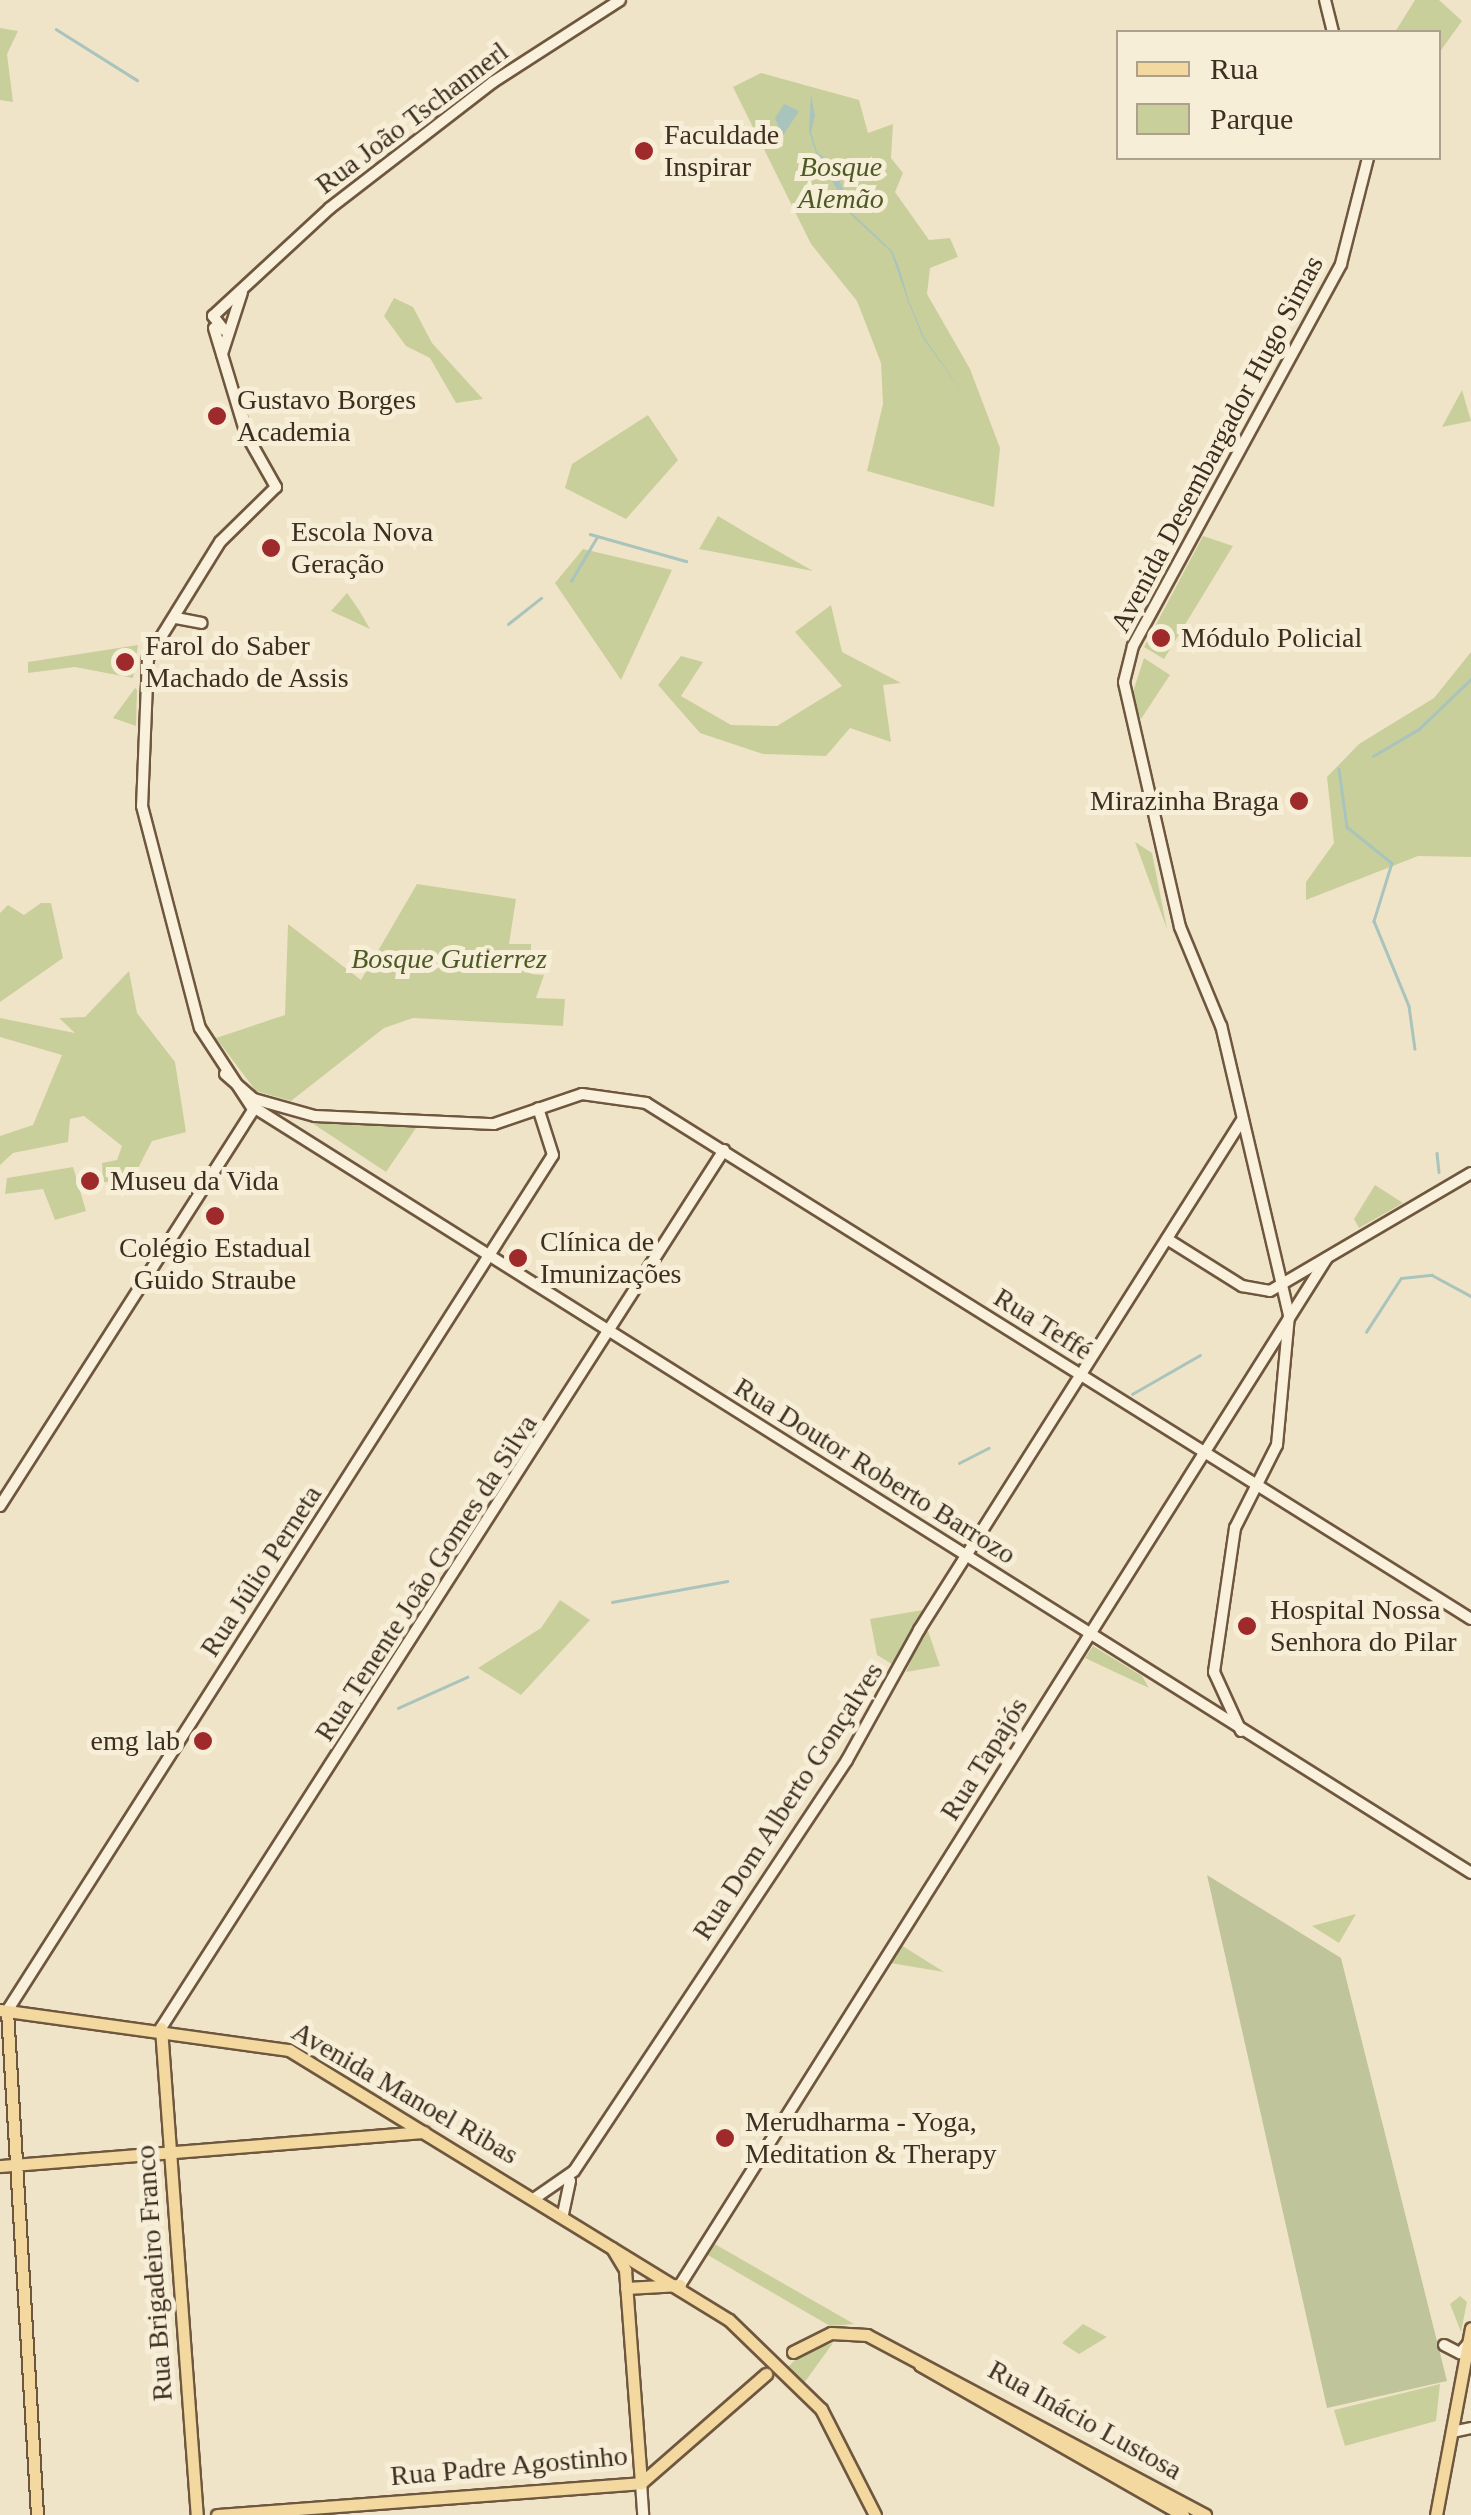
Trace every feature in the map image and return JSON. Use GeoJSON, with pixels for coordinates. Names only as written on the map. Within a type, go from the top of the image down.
{"type":"FeatureCollection","features":[{"type":"Feature","properties":{"kind":"main road","name":"Rua João Tschannerl"},"geometry":{"type":"LineString","coordinates":[[222,326],[216,314],[476,96],[620,0]]}},
{"type":"Feature","properties":{"kind":"main road"},"geometry":{"type":"LineString","coordinates":[[1324,0],[1332,30]]}},
{"type":"Feature","properties":{"kind":"main road","name":"Avenida Desembargador Hugo Simas"},"geometry":{"type":"LineString","coordinates":[[1241,1731],[1214,1678],[1232,1542],[1277,1445],[1289,1316],[1217,1016],[1180,927],[1126,710],[1126,672],[1338,272],[1367,160]]}},
{"type":"Feature","properties":{"kind":"main road","name":"Rua João Tschannerl"},"geometry":{"type":"LineString","coordinates":[[222,326],[245,288]]}},
{"type":"Feature","properties":{"kind":"main road"},"geometry":{"type":"LineString","coordinates":[[222,326],[222,356],[246,434],[276,487],[227,533],[145,668],[144,827],[200,1028],[225,1074],[251,1104],[302,1114],[485,1124],[538,1108]]}},
{"type":"Feature","properties":{"kind":"main road"},"geometry":{"type":"LineString","coordinates":[[176,618],[202,623]]}},
{"type":"Feature","properties":{"kind":"main road","name":"Rua Teffé"},"geometry":{"type":"LineString","coordinates":[[538,1108],[582,1094],[646,1103],[1471,1620]]}},
{"type":"Feature","properties":{"kind":"main road"},"geometry":{"type":"LineString","coordinates":[[0,1506],[251,1104]]}},
{"type":"Feature","properties":{"kind":"main road","name":"Rua Doutor Roberto Barrozo"},"geometry":{"type":"LineString","coordinates":[[251,1104],[1471,1873]]}},
{"type":"Feature","properties":{"kind":"main road","name":"Rua Júlio Perneta"},"geometry":{"type":"LineString","coordinates":[[4,2011],[553,1155],[536,1126],[538,1108]]}},
{"type":"Feature","properties":{"kind":"main road","name":"Rua Dom Alberto Gonçalves"},"geometry":{"type":"LineString","coordinates":[[563,2214],[574,2172],[873,1720],[966,1556],[1242,1120]]}},
{"type":"Feature","properties":{"kind":"main road"},"geometry":{"type":"LineString","coordinates":[[1226,1146],[1248,1146]]}},
{"type":"Feature","properties":{"kind":"main road","name":"Rua Tenente João Gomes da Silva"},"geometry":{"type":"LineString","coordinates":[[161,2028],[724,1150]]}},
{"type":"Feature","properties":{"kind":"main road"},"geometry":{"type":"LineString","coordinates":[[1167,1239],[1242,1286],[1283,1287],[1471,1173]]}},
{"type":"Feature","properties":{"kind":"main road","name":"Rua Tapajós"},"geometry":{"type":"LineString","coordinates":[[680,2285],[1328,1258]]}},
{"type":"Feature","properties":{"kind":"main road"},"geometry":{"type":"LineString","coordinates":[[1264,1356],[1285,1364]]}},
{"type":"Feature","properties":{"kind":"main road"},"geometry":{"type":"LineString","coordinates":[[1208,1710],[1226,1707]]}},
{"type":"Feature","properties":{"kind":"main road"},"geometry":{"type":"LineString","coordinates":[[4,2011],[6,2166],[37,2515]]}},
{"type":"Feature","properties":{"kind":"main road","name":"Avenida Manoel Ribas"},"geometry":{"type":"LineString","coordinates":[[4,2011],[278,2045],[696,2295],[813,2398],[875,2515]]}},
{"type":"Feature","properties":{"kind":"main road","name":"Rua Brigadeiro Franco"},"geometry":{"type":"LineString","coordinates":[[161,2028],[196,2515]]}},
{"type":"Feature","properties":{"kind":"main road"},"geometry":{"type":"LineString","coordinates":[[6,2166],[424,2132]]}},
{"type":"Feature","properties":{"kind":"main road","name":"Rua Dom Alberto Gonçalves"},"geometry":{"type":"LineString","coordinates":[[535,2198],[574,2172]]}},
{"type":"Feature","properties":{"kind":"main road"},"geometry":{"type":"LineString","coordinates":[[602,2238],[624,2270],[643,2515]]}},
{"type":"Feature","properties":{"kind":"main road"},"geometry":{"type":"LineString","coordinates":[[624,2270],[656,2268]]}},
{"type":"Feature","properties":{"kind":"main road"},"geometry":{"type":"LineString","coordinates":[[626,2288],[680,2285]]}},
{"type":"Feature","properties":{"kind":"main road","name":"Avenida Manoel Ribas"},"geometry":{"type":"LineString","coordinates":[[654,2286],[696,2295]]}},
{"type":"Feature","properties":{"kind":"main road"},"geometry":{"type":"LineString","coordinates":[[1436,2515],[1471,2328]]}},
{"type":"Feature","properties":{"kind":"main road"},"geometry":{"type":"LineString","coordinates":[[793,2352],[852,2332],[939,2374]]}},
{"type":"Feature","properties":{"kind":"main road"},"geometry":{"type":"LineString","coordinates":[[1444,2345],[1460,2353],[1467,2345]]}},
{"type":"Feature","properties":{"kind":"main road","name":"Rua Padre Agostinho"},"geometry":{"type":"LineString","coordinates":[[216,2515],[641,2483],[766,2374]]}},
{"type":"Feature","properties":{"kind":"main road","name":"Rua Inácio Lustosa"},"geometry":{"type":"LineString","coordinates":[[939,2374],[1183,2515]]}},
{"type":"Feature","properties":{"kind":"main road","name":"Rua Inácio Lustosa"},"geometry":{"type":"LineString","coordinates":[[939,2374],[1205,2515]]}},
{"type":"Feature","properties":{"kind":"main road"},"geometry":{"type":"LineString","coordinates":[[1452,2432],[1471,2428]]}},
{"type":"Feature","properties":{"kind":"green space"},"geometry":{"type":"Polygon","coordinates":[[[1415,0],[1439,0],[1462,21],[1441,50],[1441,30],[1396,30],[1415,0]]]}},
{"type":"Feature","properties":{"kind":"green space"},"geometry":{"type":"Polygon","coordinates":[[[0,28],[18,31],[7,54],[13,102],[0,100],[0,28]]]}},
{"type":"Feature","properties":{"kind":"green space","name":"Bosque Alemão"},"geometry":{"type":"Polygon","coordinates":[[[761,73],[859,100],[868,133],[893,124],[891,158],[903,173],[895,192],[929,240],[950,238],[958,257],[930,268],[927,294],[970,369],[1000,448],[994,507],[867,471],[883,404],[881,363],[857,301],[811,244],[733,87],[761,73]]]}},
{"type":"Feature","properties":{"kind":"green space"},"geometry":{"type":"Polygon","coordinates":[[[394,298],[413,307],[432,343],[483,399],[456,403],[430,358],[406,346],[384,316],[394,298]]]}},
{"type":"Feature","properties":{"kind":"green space"},"geometry":{"type":"Polygon","coordinates":[[[1462,390],[1471,421],[1442,427],[1462,390]]]}},
{"type":"Feature","properties":{"kind":"green space"},"geometry":{"type":"Polygon","coordinates":[[[648,415],[678,460],[626,519],[565,488],[572,464],[648,415]]]}},
{"type":"Feature","properties":{"kind":"green space"},"geometry":{"type":"Polygon","coordinates":[[[718,516],[753,537],[813,571],[699,549],[718,516]]]}},
{"type":"Feature","properties":{"kind":"green space"},"geometry":{"type":"Polygon","coordinates":[[[1203,536],[1233,546],[1164,659],[1144,647],[1203,536]]]}},
{"type":"Feature","properties":{"kind":"green space"},"geometry":{"type":"Polygon","coordinates":[[[583,549],[672,570],[621,680],[555,583],[583,549]]]}},
{"type":"Feature","properties":{"kind":"green space"},"geometry":{"type":"Polygon","coordinates":[[[347,593],[359,610],[370,629],[331,611],[347,593]]]}},
{"type":"Feature","properties":{"kind":"green space"},"geometry":{"type":"Polygon","coordinates":[[[831,605],[842,652],[901,683],[883,685],[891,742],[850,728],[826,756],[763,754],[700,733],[658,685],[681,656],[703,662],[681,696],[731,725],[777,726],[842,686],[795,632],[831,605]]]}},
{"type":"Feature","properties":{"kind":"green space"},"geometry":{"type":"Polygon","coordinates":[[[138,645],[133,678],[75,667],[28,673],[28,662],[138,645]]]}},
{"type":"Feature","properties":{"kind":"green space"},"geometry":{"type":"Polygon","coordinates":[[[1471,652],[1471,857],[1418,856],[1306,900],[1306,882],[1334,843],[1327,777],[1359,744],[1434,698],[1471,652]]]}},
{"type":"Feature","properties":{"kind":"green space"},"geometry":{"type":"Polygon","coordinates":[[[1144,658],[1170,675],[1141,719],[1131,698],[1144,658]]]}},
{"type":"Feature","properties":{"kind":"green space"},"geometry":{"type":"Polygon","coordinates":[[[137,690],[136,726],[113,718],[137,690]]]}},
{"type":"Feature","properties":{"kind":"green space"},"geometry":{"type":"Polygon","coordinates":[[[1135,842],[1152,853],[1167,929],[1135,842]]]}},
{"type":"Feature","properties":{"kind":"green space","name":"Bosque Gutierrez"},"geometry":{"type":"Polygon","coordinates":[[[417,884],[516,899],[509,944],[531,944],[531,974],[544,975],[536,998],[565,999],[563,1026],[413,1018],[384,1028],[291,1101],[256,1091],[216,1038],[285,1015],[288,924],[361,980],[417,884]]]}},
{"type":"Feature","properties":{"kind":"green space"},"geometry":{"type":"Polygon","coordinates":[[[41,903],[51,903],[63,958],[0,1002],[0,913],[8,905],[24,915],[41,903]]]}},
{"type":"Feature","properties":{"kind":"green space"},"geometry":{"type":"Polygon","coordinates":[[[129,971],[137,1013],[175,1062],[186,1132],[152,1141],[131,1182],[103,1182],[102,1163],[117,1160],[122,1146],[84,1116],[70,1119],[68,1142],[13,1153],[0,1165],[0,1136],[33,1125],[62,1055],[0,1037],[0,1018],[75,1033],[59,1018],[85,1017],[129,971]]]}},
{"type":"Feature","properties":{"kind":"green space"},"geometry":{"type":"Polygon","coordinates":[[[312,1123],[415,1125],[416,1128],[386,1172],[312,1123]]]}},
{"type":"Feature","properties":{"kind":"green space"},"geometry":{"type":"Polygon","coordinates":[[[73,1167],[86,1211],[55,1220],[43,1189],[5,1194],[7,1178],[73,1167]]]}},
{"type":"Feature","properties":{"kind":"green space"},"geometry":{"type":"Polygon","coordinates":[[[1375,1185],[1403,1203],[1359,1228],[1354,1219],[1375,1185]]]}},
{"type":"Feature","properties":{"kind":"green space"},"geometry":{"type":"Polygon","coordinates":[[[560,1600],[590,1620],[521,1695],[478,1668],[541,1628],[560,1600]]]}},
{"type":"Feature","properties":{"kind":"green space"},"geometry":{"type":"Polygon","coordinates":[[[923,1610],[895,1666],[877,1655],[870,1619],[923,1610]]]}},
{"type":"Feature","properties":{"kind":"green space"},"geometry":{"type":"Polygon","coordinates":[[[927,1628],[940,1666],[906,1672],[917,1646],[927,1628]]]}},
{"type":"Feature","properties":{"kind":"green space"},"geometry":{"type":"Polygon","coordinates":[[[1093,1646],[1142,1676],[1149,1688],[1085,1658],[1093,1646]]]}},
{"type":"Feature","properties":{"kind":"green space"},"geometry":{"type":"Polygon","coordinates":[[[1207,1875],[1341,1958],[1447,2381],[1327,2408],[1207,1875]]]}},
{"type":"Feature","properties":{"kind":"green space"},"geometry":{"type":"Polygon","coordinates":[[[1356,1914],[1339,1943],[1312,1926],[1356,1914]]]}},
{"type":"Feature","properties":{"kind":"green space"},"geometry":{"type":"Polygon","coordinates":[[[901,1945],[944,1972],[890,1963],[901,1945]]]}},
{"type":"Feature","properties":{"kind":"green space"},"geometry":{"type":"Polygon","coordinates":[[[713,2243],[854,2324],[830,2326],[706,2254],[713,2243]]]}},
{"type":"Feature","properties":{"kind":"green space"},"geometry":{"type":"Polygon","coordinates":[[[1460,2296],[1467,2302],[1461,2332],[1450,2304],[1460,2296]]]}},
{"type":"Feature","properties":{"kind":"green space"},"geometry":{"type":"Polygon","coordinates":[[[1083,2324],[1107,2337],[1079,2354],[1062,2343],[1083,2324]]]}},
{"type":"Feature","properties":{"kind":"green space"},"geometry":{"type":"Polygon","coordinates":[[[833,2343],[804,2383],[788,2367],[802,2353],[833,2343]]]}},
{"type":"Feature","properties":{"kind":"green space"},"geometry":{"type":"Polygon","coordinates":[[[1440,2384],[1436,2421],[1345,2446],[1334,2410],[1440,2384]]]}},
{"type":"Feature","properties":{"kind":"water"},"geometry":{"type":"Polygon","coordinates":[[[811,93],[815,116],[811,132],[817,152],[831,163],[848,209],[892,251],[924,337],[966,398],[923,338],[908,301],[891,252],[848,212],[825,206],[833,195],[847,207],[816,153],[809,131],[811,93]]]}},
{"type":"Feature","properties":{"kind":"water"},"geometry":{"type":"Polygon","coordinates":[[[784,104],[799,111],[782,137],[775,118],[784,104]]]}},
{"type":"Feature","properties":{"kind":"waterway"},"geometry":{"type":"LineString","coordinates":[[56,29],[137,80]]}},
{"type":"Feature","properties":{"kind":"waterway"},"geometry":{"type":"LineString","coordinates":[[590,534],[686,561]]}},
{"type":"Feature","properties":{"kind":"waterway"},"geometry":{"type":"LineString","coordinates":[[571,581],[597,537]]}},
{"type":"Feature","properties":{"kind":"waterway"},"geometry":{"type":"LineString","coordinates":[[508,624],[541,598]]}},
{"type":"Feature","properties":{"kind":"waterway"},"geometry":{"type":"LineString","coordinates":[[1373,756],[1419,729],[1471,679]]}},
{"type":"Feature","properties":{"kind":"waterway"},"geometry":{"type":"LineString","coordinates":[[1339,769],[1347,827],[1392,863],[1374,921],[1409,1006],[1415,1049]]}},
{"type":"Feature","properties":{"kind":"waterway"},"geometry":{"type":"LineString","coordinates":[[1437,1153],[1439,1172]]}},
{"type":"Feature","properties":{"kind":"waterway"},"geometry":{"type":"LineString","coordinates":[[1366,1332],[1401,1278],[1432,1275],[1471,1296]]}},
{"type":"Feature","properties":{"kind":"waterway"},"geometry":{"type":"LineString","coordinates":[[1132,1394],[1200,1355]]}},
{"type":"Feature","properties":{"kind":"waterway"},"geometry":{"type":"LineString","coordinates":[[959,1463],[988,1448]]}},
{"type":"Feature","properties":{"kind":"waterway"},"geometry":{"type":"LineString","coordinates":[[612,1602],[727,1581]]}},
{"type":"Feature","properties":{"kind":"waterway"},"geometry":{"type":"LineString","coordinates":[[398,1708],[467,1677]]}},
{"type":"Feature","properties":{"kind":"place","name":"Faculdade Inspirar"},"geometry":{"type":"Point","coordinates":[644,151]}},
{"type":"Feature","properties":{"kind":"place","name":"Gustavo Borges Academia"},"geometry":{"type":"Point","coordinates":[217,416]}},
{"type":"Feature","properties":{"kind":"place","name":"Escola Nova Geração"},"geometry":{"type":"Point","coordinates":[271,548]}},
{"type":"Feature","properties":{"kind":"place","name":"Módulo Policial"},"geometry":{"type":"Point","coordinates":[1161,638]}},
{"type":"Feature","properties":{"kind":"place","name":"Farol do Saber Machado de Assis"},"geometry":{"type":"Point","coordinates":[125,662]}},
{"type":"Feature","properties":{"kind":"place","name":"Mirazinha Braga"},"geometry":{"type":"Point","coordinates":[1299,801]}},
{"type":"Feature","properties":{"kind":"place","name":"Museu da Vida"},"geometry":{"type":"Point","coordinates":[90,1181]}},
{"type":"Feature","properties":{"kind":"place","name":"Colégio Estadual Guido Straube"},"geometry":{"type":"Point","coordinates":[215,1216]}},
{"type":"Feature","properties":{"kind":"place","name":"Clínica de Imunizações"},"geometry":{"type":"Point","coordinates":[518,1258]}},
{"type":"Feature","properties":{"kind":"place","name":"Hospital Nossa Senhora do Pilar"},"geometry":{"type":"Point","coordinates":[1247,1626]}},
{"type":"Feature","properties":{"kind":"place","name":"emg lab"},"geometry":{"type":"Point","coordinates":[203,1741]}},
{"type":"Feature","properties":{"kind":"place","name":"Merudharma - Yoga, Meditation & Therapy"},"geometry":{"type":"Point","coordinates":[725,2138]}}]}
